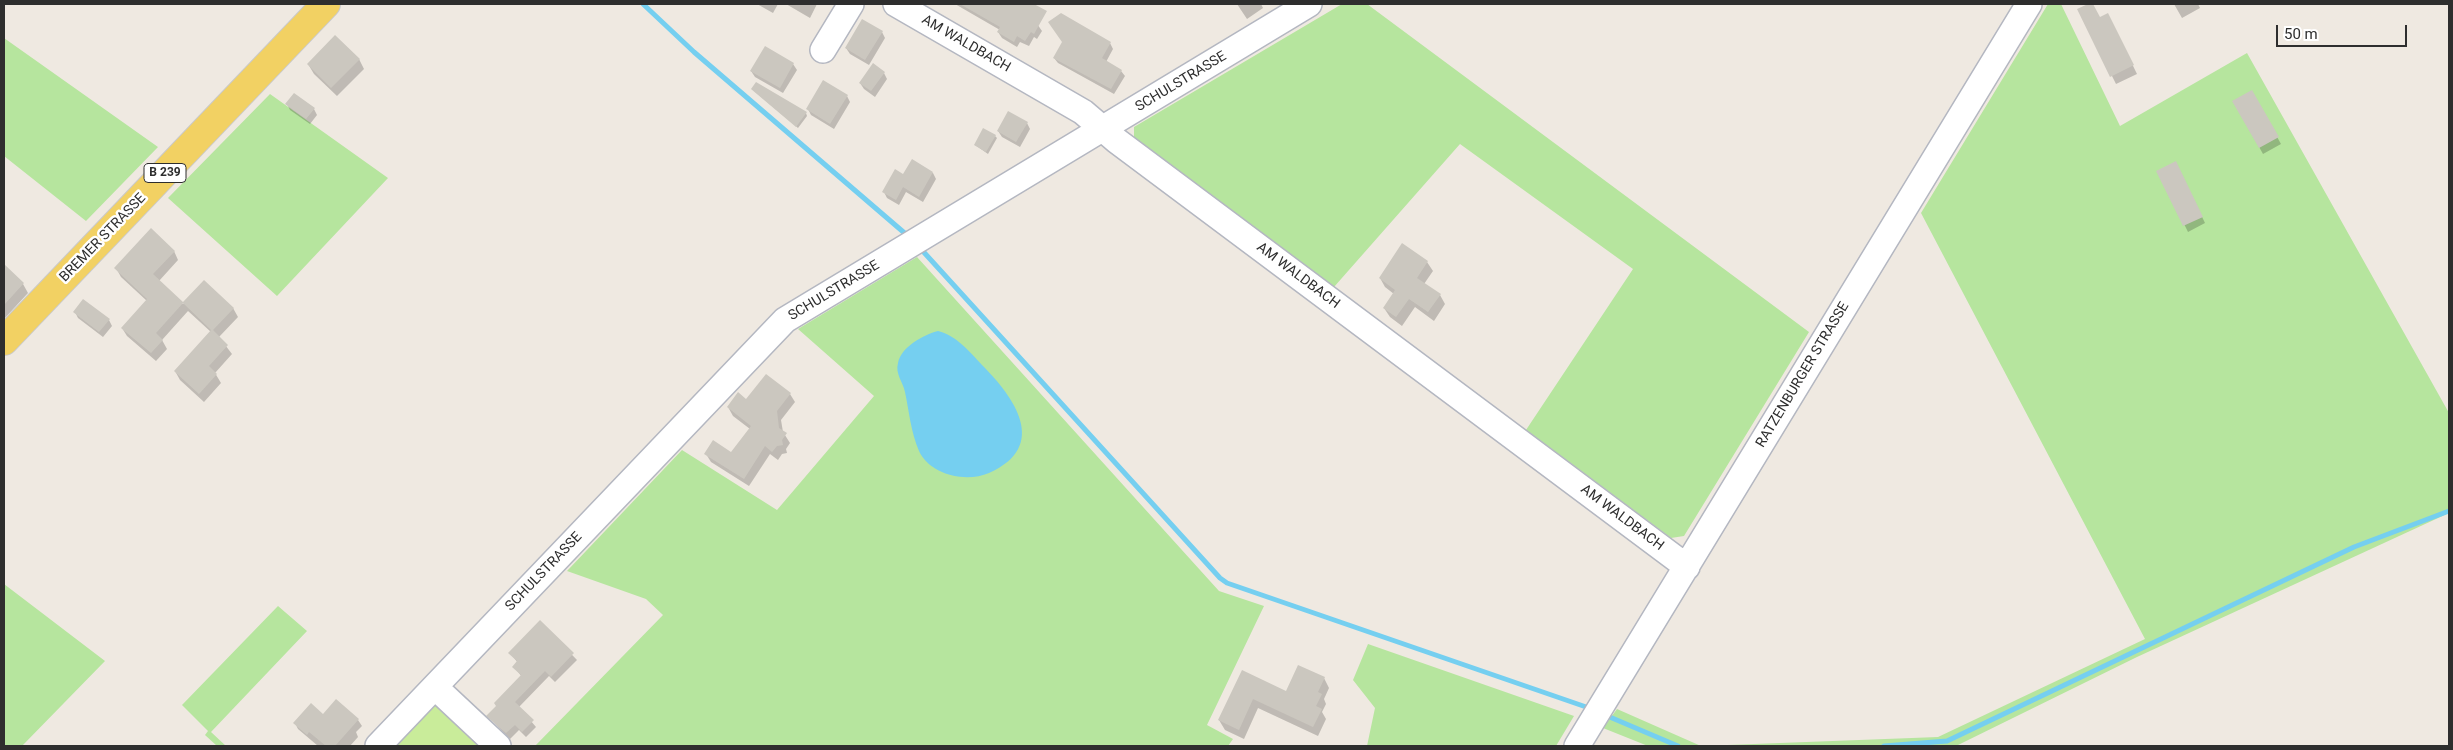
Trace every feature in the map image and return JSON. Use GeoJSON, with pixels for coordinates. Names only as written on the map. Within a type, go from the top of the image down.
{"type":"FeatureCollection","features":[{"type":"Feature","properties":{"kind":"main road","name":"BREMER STRASSE"},"geometry":{"type":"LineString","coordinates":[[4,341],[326,4]]}},
{"type":"Feature","properties":{"kind":"street"},"geometry":{"type":"LineString","coordinates":[[823,50],[851,4]]}},
{"type":"Feature","properties":{"kind":"street","name":"AM WALDBACH"},"geometry":{"type":"LineString","coordinates":[[896,4],[1084,112],[1104,129],[1687,566]]}},
{"type":"Feature","properties":{"kind":"street","name":"RATZENBURGER STRASSE"},"geometry":{"type":"LineString","coordinates":[[1583,736],[2029,4]]}},
{"type":"Feature","properties":{"kind":"street","name":"SCHULSTRASSE"},"geometry":{"type":"LineString","coordinates":[[378,746],[785,320],[1104,129],[1301,6]]}},
{"type":"Feature","properties":{"kind":"street"},"geometry":{"type":"LineString","coordinates":[[435,687],[498,746]]}},
{"type":"Feature","properties":{"kind":"green space"},"geometry":{"type":"Polygon","coordinates":[[[1342,4],[1367,4],[1809,332],[1684,536],[1671,538],[1526,430],[1633,269],[1460,144],[1334,287],[1134,139],[1134,127],[1342,4]]]}},
{"type":"Feature","properties":{"kind":"green space"},"geometry":{"type":"Polygon","coordinates":[[[2048,4],[2061,4],[2120,126],[2247,53],[2449,413],[2449,513],[2137,657],[1956,746],[1701,746],[1938,737],[2145,639],[1921,213],[2048,4]]]}},
{"type":"Feature","properties":{"kind":"green space"},"geometry":{"type":"Polygon","coordinates":[[[4,38],[158,147],[86,221],[4,156],[4,38]]]}},
{"type":"Feature","properties":{"kind":"green space"},"geometry":{"type":"Polygon","coordinates":[[[270,94],[388,178],[277,296],[168,198],[270,94]]]}},
{"type":"Feature","properties":{"kind":"green space"},"geometry":{"type":"Polygon","coordinates":[[[917,257],[1219,591],[1264,606],[1207,725],[1233,739],[1228,746],[535,746],[663,615],[646,599],[567,571],[682,450],[777,510],[874,396],[798,329],[917,257]]]}},
{"type":"Feature","properties":{"kind":"green space"},"geometry":{"type":"Polygon","coordinates":[[[4,584],[105,661],[22,746],[4,746],[4,584]]]}},
{"type":"Feature","properties":{"kind":"green space"},"geometry":{"type":"Polygon","coordinates":[[[278,606],[307,631],[211,732],[226,746],[217,746],[205,735],[208,731],[182,705],[278,606]]]}},
{"type":"Feature","properties":{"kind":"green space"},"geometry":{"type":"Polygon","coordinates":[[[1368,644],[1574,716],[1556,746],[1367,746],[1375,708],[1353,680],[1368,644]]]}},
{"type":"Feature","properties":{"kind":"green space"},"geometry":{"type":"Polygon","coordinates":[[[440,700],[490,746],[395,746],[440,700]]]}},
{"type":"Feature","properties":{"kind":"green space"},"geometry":{"type":"Polygon","coordinates":[[[1617,709],[1701,746],[1648,746],[1603,728],[1617,709]]]}},
{"type":"Feature","properties":{"kind":"water"},"geometry":{"type":"Polygon","coordinates":[[[938,331],[951,336],[962,345],[994,378],[1014,406],[1020,421],[1022,435],[1018,449],[1008,462],[980,476],[960,477],[940,471],[924,459],[916,444],[905,392],[897,367],[900,357],[908,347],[926,335],[938,331]]]}},
{"type":"Feature","properties":{"kind":"building"},"geometry":{"type":"Polygon","coordinates":[[[960,4],[1034,4],[1047,11],[1034,34],[1031,32],[1025,41],[1017,36],[1014,42],[997,32],[1000,27],[960,4]]]}},
{"type":"Feature","properties":{"kind":"building"},"geometry":{"type":"Polygon","coordinates":[[[2093,4],[2100,17],[2108,13],[2134,65],[2110,77],[2077,9],[2093,4]]]}},
{"type":"Feature","properties":{"kind":"building"},"geometry":{"type":"Polygon","coordinates":[[[1061,13],[1111,42],[1102,58],[1122,70],[1111,89],[1053,58],[1062,42],[1048,22],[1061,13]]]}},
{"type":"Feature","properties":{"kind":"building"},"geometry":{"type":"Polygon","coordinates":[[[862,19],[883,31],[865,60],[845,48],[862,19]]]}},
{"type":"Feature","properties":{"kind":"building"},"geometry":{"type":"Polygon","coordinates":[[[335,35],[360,59],[331,88],[307,64],[335,35]]]}},
{"type":"Feature","properties":{"kind":"building"},"geometry":{"type":"Polygon","coordinates":[[[765,46],[794,63],[780,88],[750,71],[765,46]]]}},
{"type":"Feature","properties":{"kind":"building"},"geometry":{"type":"Polygon","coordinates":[[[873,63],[885,72],[871,91],[859,83],[873,63]]]}},
{"type":"Feature","properties":{"kind":"building"},"geometry":{"type":"Polygon","coordinates":[[[823,80],[848,95],[830,124],[806,109],[823,80]]]}},
{"type":"Feature","properties":{"kind":"building"},"geometry":{"type":"Polygon","coordinates":[[[756,82],[807,112],[796,127],[751,89],[756,82]]]}},
{"type":"Feature","properties":{"kind":"building"},"geometry":{"type":"Polygon","coordinates":[[[2252,90],[2279,137],[2259,148],[2232,101],[2252,90]]]}},
{"type":"Feature","properties":{"kind":"building"},"geometry":{"type":"Polygon","coordinates":[[[294,93],[315,108],[306,119],[285,104],[294,93]]]}},
{"type":"Feature","properties":{"kind":"building"},"geometry":{"type":"Polygon","coordinates":[[[1008,111],[1028,122],[1016,142],[997,131],[1008,111]]]}},
{"type":"Feature","properties":{"kind":"building"},"geometry":{"type":"Polygon","coordinates":[[[983,128],[996,135],[986,152],[974,145],[983,128]]]}},
{"type":"Feature","properties":{"kind":"building"},"geometry":{"type":"Polygon","coordinates":[[[912,159],[933,172],[919,197],[903,187],[896,200],[882,192],[895,169],[903,174],[912,159]]]}},
{"type":"Feature","properties":{"kind":"building"},"geometry":{"type":"Polygon","coordinates":[[[2176,161],[2203,217],[2183,226],[2156,171],[2176,161]]]}},
{"type":"Feature","properties":{"kind":"building"},"geometry":{"type":"Polygon","coordinates":[[[151,228],[175,251],[153,274],[183,302],[204,280],[234,308],[213,330],[228,345],[209,366],[217,374],[199,394],[174,371],[211,330],[183,303],[156,333],[163,340],[151,353],[121,328],[147,299],[114,268],[151,228]]]}},
{"type":"Feature","properties":{"kind":"building"},"geometry":{"type":"Polygon","coordinates":[[[1402,243],[1428,261],[1417,278],[1441,294],[1428,312],[1409,299],[1396,317],[1383,308],[1395,290],[1379,278],[1402,243]]]}},
{"type":"Feature","properties":{"kind":"building"},"geometry":{"type":"Polygon","coordinates":[[[4,264],[24,283],[4,305],[4,264]]]}},
{"type":"Feature","properties":{"kind":"building"},"geometry":{"type":"Polygon","coordinates":[[[83,299],[110,319],[99,332],[73,312],[83,299]]]}},
{"type":"Feature","properties":{"kind":"building"},"geometry":{"type":"Polygon","coordinates":[[[766,374],[791,393],[777,411],[779,428],[787,433],[782,440],[783,445],[777,446],[772,452],[765,446],[744,479],[704,454],[713,440],[731,452],[751,426],[727,407],[738,392],[746,399],[766,374]]]}},
{"type":"Feature","properties":{"kind":"building"},"geometry":{"type":"Polygon","coordinates":[[[540,620],[574,653],[551,677],[545,671],[515,702],[534,720],[522,732],[515,725],[506,733],[486,716],[496,706],[494,703],[521,675],[512,667],[517,661],[508,653],[540,620]]]}},
{"type":"Feature","properties":{"kind":"building"},"geometry":{"type":"Polygon","coordinates":[[[1298,665],[1325,677],[1318,692],[1322,694],[1316,706],[1322,709],[1313,727],[1253,699],[1239,730],[1218,720],[1242,670],[1286,691],[1298,665]]]}},
{"type":"Feature","properties":{"kind":"building"},"geometry":{"type":"Polygon","coordinates":[[[336,699],[359,719],[335,746],[326,746],[309,732],[307,735],[293,723],[311,703],[323,714],[336,699]]]}},
{"type":"Feature","properties":{"kind":"waterway"},"geometry":{"type":"LineString","coordinates":[[643,4],[694,52],[908,236]]}},
{"type":"Feature","properties":{"kind":"waterway"},"geometry":{"type":"LineString","coordinates":[[920,248],[1220,578],[1227,583],[1592,709]]}},
{"type":"Feature","properties":{"kind":"waterway"},"geometry":{"type":"LineString","coordinates":[[1884,746],[1947,741],[2354,547],[2449,511]]}},
{"type":"Feature","properties":{"kind":"waterway"},"geometry":{"type":"LineString","coordinates":[[1605,715],[1678,746]]}}]}
